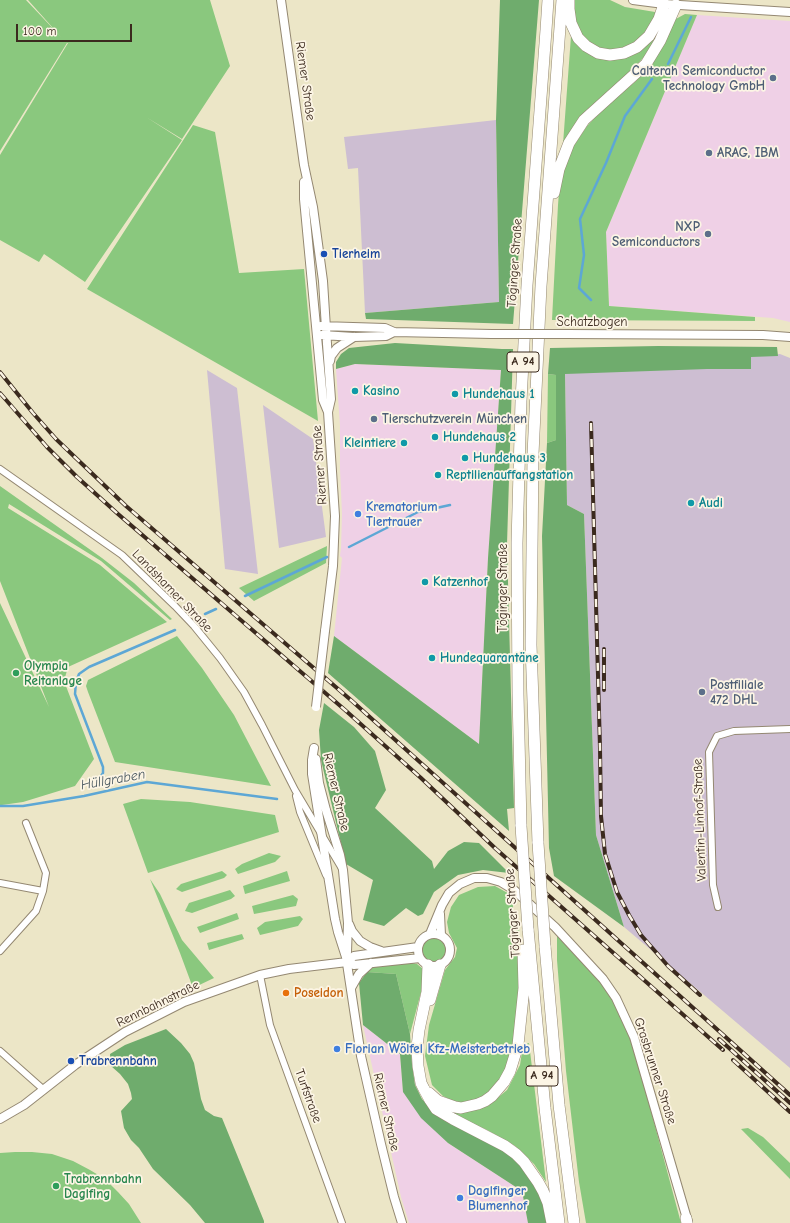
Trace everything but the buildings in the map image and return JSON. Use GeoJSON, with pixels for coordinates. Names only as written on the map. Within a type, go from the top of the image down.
{"type":"FeatureCollection","features":[{"type":"Feature","properties":{"kind":"highway"},"geometry":{"type":"LineString","coordinates":[[540,0],[540,13],[546,30]]}},
{"type":"Feature","properties":{"kind":"highway","name":"Töginger Straße"},"geometry":{"type":"LineString","coordinates":[[548,0],[527,285],[521,401],[517,543],[518,694],[521,826],[528,928],[545,1108],[559,1223]]}},
{"type":"Feature","properties":{"kind":"highway","name":"A 94"},"geometry":{"type":"LineString","coordinates":[[562,0],[541,286],[533,454],[531,645],[538,843],[545,946],[559,1105],[574,1223]]}},
{"type":"Feature","properties":{"kind":"highway"},"geometry":{"type":"LineString","coordinates":[[569,0],[571,23],[578,38],[586,46],[598,53],[610,55],[624,53],[637,47],[649,36],[659,19],[664,4]]}},
{"type":"Feature","properties":{"kind":"highway"},"geometry":{"type":"LineString","coordinates":[[545,242],[552,231],[554,192],[559,169],[569,143],[584,120],[646,64],[660,41],[676,5]]}},
{"type":"Feature","properties":{"kind":"highway"},"geometry":{"type":"LineString","coordinates":[[424,1089],[438,1101],[461,1108],[485,1101],[492,1096],[504,1082],[510,1071],[518,1044],[524,988],[523,938],[528,928]]}},
{"type":"Feature","properties":{"kind":"highway"},"geometry":{"type":"LineString","coordinates":[[424,962],[427,992],[418,1040],[417,1055],[419,1075],[424,1089],[436,1109],[506,1146],[524,1162],[541,1186],[548,1203],[552,1223]]}},
{"type":"Feature","properties":{"kind":"highway"},"geometry":{"type":"LineString","coordinates":[[423,1015],[431,999],[440,965]]}},
{"type":"Feature","properties":{"kind":"highway"},"geometry":{"type":"LineString","coordinates":[[568,1180],[578,1203],[581,1223]]}},
{"type":"Feature","properties":{"kind":"street","name":"Riemer Straße"},"geometry":{"type":"LineString","coordinates":[[281,0],[304,165],[313,207],[323,281],[331,398],[328,412],[335,524],[333,566],[316,707]]}},
{"type":"Feature","properties":{"kind":"street"},"geometry":{"type":"LineString","coordinates":[[633,0],[676,5],[790,12]]}},
{"type":"Feature","properties":{"kind":"street","name":"Riemer Straße"},"geometry":{"type":"LineString","coordinates":[[304,165],[304,199],[323,400],[328,412]]}},
{"type":"Feature","properties":{"kind":"street","name":"Schatzbogen"},"geometry":{"type":"LineString","coordinates":[[317,330],[326,326],[385,328],[394,332],[492,334],[763,335],[790,337]]}},
{"type":"Feature","properties":{"kind":"street","name":"Schatzbogen"},"geometry":{"type":"LineString","coordinates":[[317,330],[327,336],[354,337],[386,336],[394,332]]}},
{"type":"Feature","properties":{"kind":"street"},"geometry":{"type":"LineString","coordinates":[[329,364],[331,356],[337,348],[354,337]]}},
{"type":"Feature","properties":{"kind":"street","name":"Landshamer Straße"},"geometry":{"type":"LineString","coordinates":[[0,469],[122,555],[194,626],[220,658],[244,692],[295,790],[343,870]]}},
{"type":"Feature","properties":{"kind":"street","name":"Valentin-Linhof-Straße"},"geometry":{"type":"LineString","coordinates":[[718,907],[713,885],[709,752],[717,736],[734,731],[790,729]]}},
{"type":"Feature","properties":{"kind":"street","name":"Riemer Straße"},"geometry":{"type":"LineString","coordinates":[[347,959],[334,918],[328,880],[312,774],[314,748],[321,790],[343,870],[348,923],[347,959],[361,1056],[386,1167],[402,1223]]}},
{"type":"Feature","properties":{"kind":"street","name":"Landshamer Straße"},"geometry":{"type":"LineString","coordinates":[[295,790],[300,812],[328,880]]}},
{"type":"Feature","properties":{"kind":"street"},"geometry":{"type":"LineString","coordinates":[[0,951],[36,911],[43,891],[46,874],[26,823]]}},
{"type":"Feature","properties":{"kind":"street","name":"Grasbrunner Straße"},"geometry":{"type":"LineString","coordinates":[[430,934],[449,894],[460,884],[474,878],[487,878],[501,882],[514,890],[555,927],[603,979],[616,998],[634,1037],[687,1221]]}},
{"type":"Feature","properties":{"kind":"street"},"geometry":{"type":"LineString","coordinates":[[0,883],[43,891]]}},
{"type":"Feature","properties":{"kind":"street"},"geometry":{"type":"LineString","coordinates":[[440,911],[441,935]]}},
{"type":"Feature","properties":{"kind":"street"},"geometry":{"type":"LineString","coordinates":[[348,923],[360,941],[370,947],[383,951]]}},
{"type":"Feature","properties":{"kind":"street"},"geometry":{"type":"LineString","coordinates":[[424,962],[418,954],[418,947],[422,939],[430,934],[436,934],[446,938],[450,948],[448,958],[440,965]]}},
{"type":"Feature","properties":{"kind":"street","name":"Rennbahnstraße"},"geometry":{"type":"LineString","coordinates":[[0,1119],[24,1105],[75,1065],[125,1032],[184,1002],[260,975],[347,959],[354,956],[418,947]]}},
{"type":"Feature","properties":{"kind":"street","name":"Rennbahnstraße"},"geometry":{"type":"LineString","coordinates":[[347,959],[354,965],[371,963],[424,962],[436,966],[440,965]]}},
{"type":"Feature","properties":{"kind":"street"},"geometry":{"type":"LineString","coordinates":[[351,989],[359,974],[371,963]]}},
{"type":"Feature","properties":{"kind":"street","name":"Turfstraße"},"geometry":{"type":"LineString","coordinates":[[260,975],[270,1025],[342,1223]]}},
{"type":"Feature","properties":{"kind":"street"},"geometry":{"type":"LineString","coordinates":[[0,1050],[44,1090]]}},
{"type":"Feature","properties":{"kind":"shaded area"},"geometry":{"type":"Polygon","coordinates":[[[697,15],[790,21],[790,322],[773,318],[609,306],[606,232],[697,15]]]}},
{"type":"Feature","properties":{"kind":"shaded area"},"geometry":{"type":"Polygon","coordinates":[[[496,120],[499,302],[365,313],[358,168],[348,169],[344,137],[496,120]]]}},
{"type":"Feature","properties":{"kind":"shaded area"},"geometry":{"type":"Polygon","coordinates":[[[780,354],[790,358],[790,1068],[624,927],[596,835],[584,514],[567,505],[565,372],[780,354]]]}},
{"type":"Feature","properties":{"kind":"shaded area"},"geometry":{"type":"Polygon","coordinates":[[[355,364],[501,370],[488,558],[479,744],[334,636],[342,558],[340,556],[342,514],[340,425],[336,369],[355,364]]]}},
{"type":"Feature","properties":{"kind":"shaded area"},"geometry":{"type":"Polygon","coordinates":[[[207,370],[237,388],[258,574],[225,569],[207,370]]]}},
{"type":"Feature","properties":{"kind":"shaded area"},"geometry":{"type":"Polygon","coordinates":[[[263,405],[313,439],[326,537],[279,548],[263,405]]]}},
{"type":"Feature","properties":{"kind":"shaded area"},"geometry":{"type":"Polygon","coordinates":[[[363,1025],[400,1054],[403,1092],[448,1143],[522,1191],[528,1223],[409,1223],[401,1197],[363,1025]]]}},
{"type":"Feature","properties":{"kind":"green space"},"geometry":{"type":"Polygon","coordinates":[[[0,0],[26,0],[61,37],[28,0],[210,0],[230,66],[182,139],[146,117],[182,140],[85,282],[44,254],[39,262],[0,240],[0,155],[68,43],[0,151],[0,0]]]}},
{"type":"Feature","properties":{"kind":"green space"},"geometry":{"type":"Polygon","coordinates":[[[500,0],[539,0],[513,324],[366,319],[365,313],[499,302],[496,120],[500,0]]]}},
{"type":"Feature","properties":{"kind":"green space"},"geometry":{"type":"Polygon","coordinates":[[[573,0],[610,0],[625,7],[655,12],[656,14],[642,39],[632,46],[606,51],[583,37],[573,22],[573,0]]]}},
{"type":"Feature","properties":{"kind":"green space"},"geometry":{"type":"Polygon","coordinates":[[[685,14],[697,15],[606,232],[609,306],[755,317],[755,321],[552,320],[560,179],[571,150],[587,126],[604,108],[636,81],[656,56],[674,20],[685,14]]]}},
{"type":"Feature","properties":{"kind":"green space"},"geometry":{"type":"Polygon","coordinates":[[[665,18],[653,43],[644,57],[563,144],[571,36],[588,51],[617,59],[665,18]]]}},
{"type":"Feature","properties":{"kind":"green space"},"geometry":{"type":"Polygon","coordinates":[[[193,125],[215,132],[239,273],[304,269],[318,421],[87,289],[193,125]]]}},
{"type":"Feature","properties":{"kind":"green space"},"geometry":{"type":"Polygon","coordinates":[[[395,343],[513,349],[507,544],[514,808],[507,809],[509,831],[328,673],[334,636],[479,744],[488,558],[501,370],[355,364],[336,369],[336,362],[341,354],[349,348],[395,343]]]}},
{"type":"Feature","properties":{"kind":"green space"},"geometry":{"type":"Polygon","coordinates":[[[658,346],[777,347],[778,356],[751,357],[751,369],[565,374],[567,505],[584,514],[596,835],[624,927],[554,876],[549,848],[542,536],[547,443],[556,440],[556,375],[548,374],[550,348],[658,346]]]}},
{"type":"Feature","properties":{"kind":"green space"},"geometry":{"type":"Polygon","coordinates":[[[548,374],[556,375],[556,440],[547,443],[548,374]]]}},
{"type":"Feature","properties":{"kind":"green space"},"geometry":{"type":"Polygon","coordinates":[[[0,486],[102,558],[134,583],[172,619],[170,620],[101,561],[9,504],[8,508],[100,565],[167,622],[68,667],[64,681],[94,759],[75,786],[23,802],[2,805],[0,805],[0,603],[49,707],[0,581],[0,486]]]}},
{"type":"Feature","properties":{"kind":"green space"},"geometry":{"type":"Polygon","coordinates":[[[327,546],[326,563],[254,601],[239,588],[327,546]]]}},
{"type":"Feature","properties":{"kind":"green space"},"geometry":{"type":"Polygon","coordinates":[[[177,636],[202,668],[234,715],[271,786],[115,762],[86,686],[88,680],[177,636]]]}},
{"type":"Feature","properties":{"kind":"green space"},"geometry":{"type":"Polygon","coordinates":[[[324,703],[354,727],[375,751],[386,790],[375,808],[432,861],[434,869],[448,851],[464,842],[479,843],[509,873],[483,870],[458,875],[434,892],[423,914],[418,916],[406,908],[384,926],[363,920],[373,880],[346,864],[321,760],[319,730],[324,703]]]}},
{"type":"Feature","properties":{"kind":"green space"},"geometry":{"type":"Polygon","coordinates":[[[141,799],[190,802],[275,815],[279,832],[148,873],[123,804],[141,799]]]}},
{"type":"Feature","properties":{"kind":"green space"},"geometry":{"type":"Polygon","coordinates":[[[269,853],[281,856],[275,862],[238,874],[235,869],[242,864],[269,853]]]}},
{"type":"Feature","properties":{"kind":"green space"},"geometry":{"type":"Polygon","coordinates":[[[222,871],[227,875],[224,878],[182,892],[176,889],[181,884],[222,871]]]}},
{"type":"Feature","properties":{"kind":"green space"},"geometry":{"type":"Polygon","coordinates":[[[287,871],[290,881],[245,894],[243,886],[287,871]]]}},
{"type":"Feature","properties":{"kind":"green space"},"geometry":{"type":"Polygon","coordinates":[[[150,879],[160,894],[182,940],[214,978],[193,988],[150,879]]]}},
{"type":"Feature","properties":{"kind":"green space"},"geometry":{"type":"Polygon","coordinates":[[[495,886],[513,896],[513,919],[519,923],[520,982],[514,1049],[506,1072],[493,1091],[474,1102],[457,1103],[443,1096],[432,1085],[425,1056],[429,1025],[445,970],[455,957],[457,948],[449,933],[447,922],[451,907],[459,895],[478,887],[495,886]]]}},
{"type":"Feature","properties":{"kind":"green space"},"geometry":{"type":"Polygon","coordinates":[[[230,890],[235,896],[231,899],[192,913],[185,911],[189,903],[230,890]]]}},
{"type":"Feature","properties":{"kind":"green space"},"geometry":{"type":"Polygon","coordinates":[[[293,895],[298,899],[296,906],[254,914],[252,906],[293,895]]]}},
{"type":"Feature","properties":{"kind":"green space"},"geometry":{"type":"Polygon","coordinates":[[[237,913],[239,919],[200,933],[197,927],[237,913]]]}},
{"type":"Feature","properties":{"kind":"green space"},"geometry":{"type":"Polygon","coordinates":[[[300,916],[303,919],[298,926],[260,935],[257,928],[265,922],[300,916]]]}},
{"type":"Feature","properties":{"kind":"green space"},"geometry":{"type":"Polygon","coordinates":[[[242,934],[244,939],[209,950],[207,943],[242,934]]]}},
{"type":"Feature","properties":{"kind":"green space"},"geometry":{"type":"Polygon","coordinates":[[[557,936],[592,971],[618,1007],[635,1051],[681,1223],[586,1223],[579,1182],[566,1071],[557,960],[557,936]]]}},
{"type":"Feature","properties":{"kind":"green space"},"geometry":{"type":"Polygon","coordinates":[[[434,938],[439,939],[445,945],[445,955],[439,961],[434,962],[429,961],[423,955],[422,950],[423,945],[429,939],[434,938]]]}},
{"type":"Feature","properties":{"kind":"green space"},"geometry":{"type":"Polygon","coordinates":[[[407,962],[417,964],[423,969],[425,977],[410,1034],[396,974],[367,972],[371,967],[407,962]]]}},
{"type":"Feature","properties":{"kind":"green space"},"geometry":{"type":"Polygon","coordinates":[[[367,972],[396,974],[410,1034],[415,1085],[422,1099],[432,1110],[510,1153],[538,1186],[548,1223],[528,1223],[522,1191],[448,1143],[421,1118],[403,1092],[400,1054],[363,1025],[359,983],[367,972]]]}},
{"type":"Feature","properties":{"kind":"green space"},"geometry":{"type":"Polygon","coordinates":[[[166,1029],[190,1054],[194,1063],[201,1099],[205,1110],[214,1116],[222,1118],[264,1223],[205,1223],[190,1205],[153,1169],[139,1148],[131,1140],[124,1128],[121,1111],[132,1099],[131,1093],[128,1084],[111,1066],[110,1054],[125,1045],[166,1029]]]}},
{"type":"Feature","properties":{"kind":"green space"},"geometry":{"type":"Polygon","coordinates":[[[529,1043],[546,1182],[534,1164],[515,1146],[487,1130],[443,1110],[488,1106],[507,1090],[520,1065],[523,1045],[529,1043]]]}},
{"type":"Feature","properties":{"kind":"green space"},"geometry":{"type":"Polygon","coordinates":[[[748,1128],[763,1137],[790,1163],[790,1179],[741,1129],[748,1128]]]}},
{"type":"Feature","properties":{"kind":"green space","name":"Trabrennbahn Daglfing"},"geometry":{"type":"Polygon","coordinates":[[[15,1152],[52,1154],[73,1161],[90,1170],[105,1179],[118,1192],[129,1204],[141,1223],[0,1223],[0,1153],[15,1152]]]}},
{"type":"Feature","properties":{"kind":"waterway"},"geometry":{"type":"LineString","coordinates":[[668,64],[691,17]]}},
{"type":"Feature","properties":{"kind":"waterway"},"geometry":{"type":"LineString","coordinates":[[591,300],[579,288],[584,255],[580,219],[606,163],[625,116],[652,79]]}},
{"type":"Feature","properties":{"kind":"waterway"},"geometry":{"type":"LineString","coordinates":[[349,547],[418,512],[450,505]]}},
{"type":"Feature","properties":{"kind":"waterway"},"geometry":{"type":"LineString","coordinates":[[245,596],[327,557]]}},
{"type":"Feature","properties":{"kind":"waterway"},"geometry":{"type":"LineString","coordinates":[[205,614],[216,609]]}},
{"type":"Feature","properties":{"kind":"waterway"},"geometry":{"type":"LineString","coordinates":[[101,776],[103,773],[103,767],[75,694],[76,682],[79,674],[89,667],[175,630]]}},
{"type":"Feature","properties":{"kind":"waterway","name":"Hüllgraben"},"geometry":{"type":"LineString","coordinates":[[0,806],[23,806],[84,796],[147,782],[277,799]]}},
{"type":"Feature","properties":{"kind":"railway"},"geometry":{"type":"LineString","coordinates":[[0,372],[56,439],[126,506],[352,701],[790,1095]]}},
{"type":"Feature","properties":{"kind":"railway"},"geometry":{"type":"LineString","coordinates":[[0,393],[47,447],[77,477],[345,710],[421,778],[496,849],[723,1050]]}},
{"type":"Feature","properties":{"kind":"railway"},"geometry":{"type":"LineString","coordinates":[[591,423],[601,816],[605,854],[617,892],[641,935],[668,966],[700,995]]}},
{"type":"Feature","properties":{"kind":"railway"},"geometry":{"type":"LineString","coordinates":[[604,649],[604,690]]}},
{"type":"Feature","properties":{"kind":"railway"},"geometry":{"type":"LineString","coordinates":[[719,1039],[790,1103]]}},
{"type":"Feature","properties":{"kind":"railway"},"geometry":{"type":"LineString","coordinates":[[733,1060],[790,1112]]}},
{"type":"Feature","properties":{"kind":"place","name":"Calterah Semiconductor Technology GmbH"},"geometry":{"type":"Point","coordinates":[773,78]}},
{"type":"Feature","properties":{"kind":"place","name":"ARAG, IBM"},"geometry":{"type":"Point","coordinates":[709,153]}},
{"type":"Feature","properties":{"kind":"place","name":"NXP Semiconductors"},"geometry":{"type":"Point","coordinates":[708,234]}},
{"type":"Feature","properties":{"kind":"place","name":"Tierheim"},"geometry":{"type":"Point","coordinates":[324,254]}},
{"type":"Feature","properties":{"kind":"place","name":"Kasino"},"geometry":{"type":"Point","coordinates":[355,391]}},
{"type":"Feature","properties":{"kind":"place","name":"Hundehaus 1"},"geometry":{"type":"Point","coordinates":[455,394]}},
{"type":"Feature","properties":{"kind":"place","name":"Tierschutzverein München"},"geometry":{"type":"Point","coordinates":[374,419]}},
{"type":"Feature","properties":{"kind":"place","name":"Hundehaus 2"},"geometry":{"type":"Point","coordinates":[435,437]}},
{"type":"Feature","properties":{"kind":"place","name":"Kleintiere"},"geometry":{"type":"Point","coordinates":[404,443]}},
{"type":"Feature","properties":{"kind":"place","name":"Hundehaus 3"},"geometry":{"type":"Point","coordinates":[465,458]}},
{"type":"Feature","properties":{"kind":"place","name":"Reptilienauffangstation"},"geometry":{"type":"Point","coordinates":[438,475]}},
{"type":"Feature","properties":{"kind":"place","name":"Audi"},"geometry":{"type":"Point","coordinates":[691,503]}},
{"type":"Feature","properties":{"kind":"place","name":"Krematorium Tiertrauer"},"geometry":{"type":"Point","coordinates":[358,514]}},
{"type":"Feature","properties":{"kind":"place","name":"Katzenhof"},"geometry":{"type":"Point","coordinates":[425,582]}},
{"type":"Feature","properties":{"kind":"place","name":"Hundequarantäne"},"geometry":{"type":"Point","coordinates":[432,658]}},
{"type":"Feature","properties":{"kind":"place","name":"Olympia Reitanlage"},"geometry":{"type":"Point","coordinates":[16,673]}},
{"type":"Feature","properties":{"kind":"place","name":"Postfiliale 472 DHL"},"geometry":{"type":"Point","coordinates":[702,692]}},
{"type":"Feature","properties":{"kind":"place","name":"Poseidon"},"geometry":{"type":"Point","coordinates":[286,993]}},
{"type":"Feature","properties":{"kind":"place","name":"Florian Wölfel Kfz-Meisterbetrieb"},"geometry":{"type":"Point","coordinates":[337,1049]}},
{"type":"Feature","properties":{"kind":"place","name":"Trabrennbahn"},"geometry":{"type":"Point","coordinates":[71,1061]}},
{"type":"Feature","properties":{"kind":"place","name":"Trabrennbahn Daglfing"},"geometry":{"type":"Point","coordinates":[56,1186]}},
{"type":"Feature","properties":{"kind":"place","name":"Daglfinger Blumenhof"},"geometry":{"type":"Point","coordinates":[460,1198]}}]}
